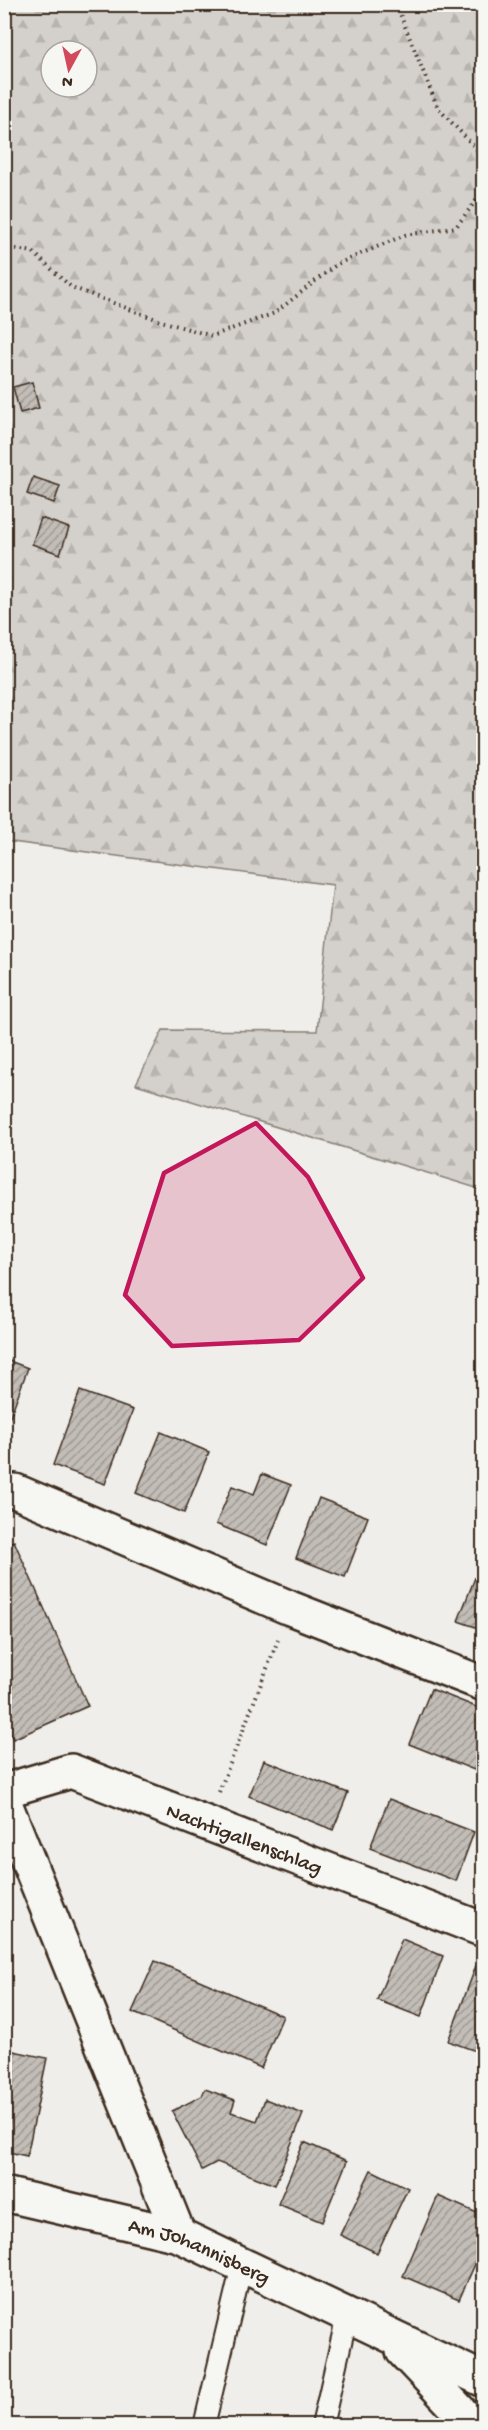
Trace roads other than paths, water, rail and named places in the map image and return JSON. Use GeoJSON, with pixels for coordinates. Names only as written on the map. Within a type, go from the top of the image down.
{"type":"FeatureCollection","features":[{"type":"Feature","properties":{"kind":"street"},"geometry":{"type":"LineString","coordinates":[[15,1491],[290,1608],[483,1684]]}},
{"type":"Feature","properties":{"kind":"street","name":"Nachtigallenschlag"},"geometry":{"type":"LineString","coordinates":[[4,1791],[71,1772],[483,1930]]}},
{"type":"Feature","properties":{"kind":"street"},"geometry":{"type":"LineString","coordinates":[[4,1801],[179,2235]]}},
{"type":"Feature","properties":{"kind":"street","name":"Am Johannisberg"},"geometry":{"type":"LineString","coordinates":[[4,2194],[179,2235],[483,2380]]}},
{"type":"Feature","properties":{"kind":"street"},"geometry":{"type":"LineString","coordinates":[[385,2334],[474,2426]]}},
{"type":"Feature","properties":{"kind":"lane"},"geometry":{"type":"LineString","coordinates":[[204,2426],[242,2265]]}},
{"type":"Feature","properties":{"kind":"lane"},"geometry":{"type":"LineString","coordinates":[[322,2426],[347,2316]]}}]}
